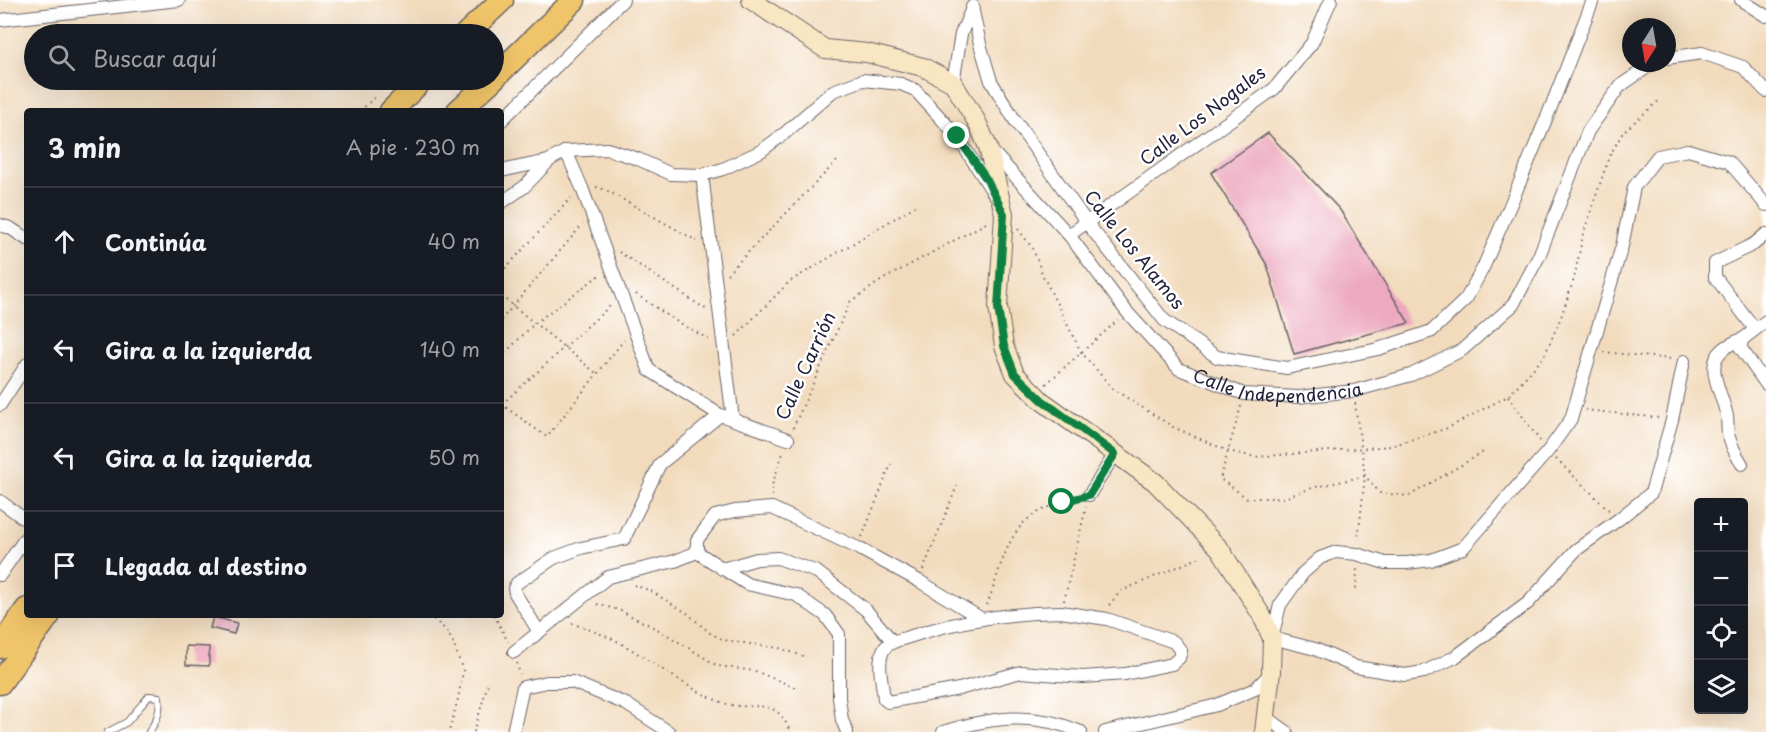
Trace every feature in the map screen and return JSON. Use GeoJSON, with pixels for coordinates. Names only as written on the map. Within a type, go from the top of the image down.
{"type":"FeatureCollection","features":[{"type":"Feature","properties":{"kind":"highway"},"geometry":{"type":"LineString","coordinates":[[477,24],[502,0]]}},
{"type":"Feature","properties":{"kind":"highway"},"geometry":{"type":"LineString","coordinates":[[504,68],[574,0]]}},
{"type":"Feature","properties":{"kind":"highway"},"geometry":{"type":"LineString","coordinates":[[384,104],[406,90]]}},
{"type":"Feature","properties":{"kind":"highway"},"geometry":{"type":"LineString","coordinates":[[461,108],[481,90]]}},
{"type":"Feature","properties":{"kind":"highway"},"geometry":{"type":"LineString","coordinates":[[0,647],[24,613]]}},
{"type":"Feature","properties":{"kind":"highway"},"geometry":{"type":"LineString","coordinates":[[0,683],[47,618]]}},
{"type":"Feature","properties":{"kind":"street"},"geometry":{"type":"LineString","coordinates":[[0,20],[179,0]]}},
{"type":"Feature","properties":{"kind":"street"},"geometry":{"type":"LineString","coordinates":[[504,118],[623,0]]}},
{"type":"Feature","properties":{"kind":"street"},"geometry":{"type":"LineString","coordinates":[[751,0],[825,49],[867,53],[923,67],[953,83],[961,34],[973,4]]}},
{"type":"Feature","properties":{"kind":"street","name":"Calle Los Nogales"},"geometry":{"type":"LineString","coordinates":[[1069,235],[1274,90],[1312,43],[1331,0]]}},
{"type":"Feature","properties":{"kind":"street","name":"Calle Los Alamos"},"geometry":{"type":"LineString","coordinates":[[973,4],[980,44],[991,81],[1016,122],[1087,223],[1164,321],[1217,357],[1287,368],[1378,349],[1432,331],[1466,299],[1483,268],[1550,112],[1593,0]]}},
{"type":"Feature","properties":{"kind":"street"},"geometry":{"type":"LineString","coordinates":[[1741,0],[1766,16]]}},
{"type":"Feature","properties":{"kind":"street"},"geometry":{"type":"LineString","coordinates":[[1676,57],[1702,53],[1733,63],[1743,67],[1766,91]]}},
{"type":"Feature","properties":{"kind":"street","name":"Calle Independencia"},"geometry":{"type":"LineString","coordinates":[[953,83],[977,122],[988,147],[1069,235],[1127,312],[1179,369],[1244,394],[1298,397],[1354,391],[1411,375],[1462,350],[1514,305],[1539,256],[1588,131],[1620,86],[1640,72]]}},
{"type":"Feature","properties":{"kind":"street"},"geometry":{"type":"LineString","coordinates":[[504,170],[548,161],[566,152],[607,149],[638,159],[671,174],[702,175],[723,169],[761,151],[833,91],[863,80],[901,84],[920,94],[957,136],[987,180],[1004,214]]}},
{"type":"Feature","properties":{"kind":"street"},"geometry":{"type":"LineString","coordinates":[[988,147],[1004,214],[998,308],[1004,346],[1015,374],[1035,394],[1155,482],[1220,549],[1262,616],[1272,638]]}},
{"type":"Feature","properties":{"kind":"street"},"geometry":{"type":"LineString","coordinates":[[1287,732],[1265,724],[1272,638],[1280,605],[1303,573],[1320,558],[1336,552],[1357,554],[1385,563],[1407,563],[1431,560],[1463,548],[1548,451],[1571,418],[1574,409],[1622,246],[1635,187],[1659,156],[1688,150],[1729,162],[1766,205]]}},
{"type":"Feature","properties":{"kind":"street"},"geometry":{"type":"LineString","coordinates":[[566,152],[582,188],[590,215],[651,373],[720,415],[788,439]]}},
{"type":"Feature","properties":{"kind":"street"},"geometry":{"type":"LineString","coordinates":[[504,201],[524,186],[548,161]]}},
{"type":"Feature","properties":{"kind":"street"},"geometry":{"type":"LineString","coordinates":[[702,175],[733,419]]}},
{"type":"Feature","properties":{"kind":"street"},"geometry":{"type":"LineString","coordinates":[[0,225],[10,228],[24,237]]}},
{"type":"Feature","properties":{"kind":"street"},"geometry":{"type":"LineString","coordinates":[[1742,464],[1728,434],[1727,417],[1713,370],[1720,352],[1727,344],[1742,343],[1761,325],[1715,277],[1715,263],[1754,244],[1766,234]]}},
{"type":"Feature","properties":{"kind":"street"},"geometry":{"type":"LineString","coordinates":[[1742,343],[1766,384]]}},
{"type":"Feature","properties":{"kind":"street"},"geometry":{"type":"LineString","coordinates":[[1272,638],[1316,649],[1356,668],[1405,675],[1424,672],[1455,657],[1528,603],[1576,550],[1651,493],[1672,420],[1684,361]]}},
{"type":"Feature","properties":{"kind":"street"},"geometry":{"type":"LineString","coordinates":[[0,405],[24,369]]}},
{"type":"Feature","properties":{"kind":"street"},"geometry":{"type":"LineString","coordinates":[[539,632],[515,594],[514,588],[517,583],[554,558],[581,548],[624,539],[660,464],[720,415]]}},
{"type":"Feature","properties":{"kind":"street"},"geometry":{"type":"LineString","coordinates":[[1089,495],[1115,454]]}},
{"type":"Feature","properties":{"kind":"street"},"geometry":{"type":"LineString","coordinates":[[0,501],[24,519]]}},
{"type":"Feature","properties":{"kind":"street"},"geometry":{"type":"LineString","coordinates":[[697,552],[697,540],[715,516],[735,511],[772,508],[858,548],[982,619]]}},
{"type":"Feature","properties":{"kind":"street"},"geometry":{"type":"LineString","coordinates":[[0,575],[24,540]]}},
{"type":"Feature","properties":{"kind":"street"},"geometry":{"type":"LineString","coordinates":[[514,652],[608,577],[675,561],[697,552]]}},
{"type":"Feature","properties":{"kind":"street"},"geometry":{"type":"LineString","coordinates":[[697,552],[747,584],[796,595],[825,615],[839,634],[839,698],[842,720],[847,732]]}},
{"type":"Feature","properties":{"kind":"street"},"geometry":{"type":"LineString","coordinates":[[722,569],[757,559],[778,558],[817,572],[866,610],[893,642]]}},
{"type":"Feature","properties":{"kind":"street"},"geometry":{"type":"LineString","coordinates":[[1061,612],[1099,617],[1174,642],[1181,651],[1179,658],[1172,664],[1125,674],[1083,677],[1021,672],[958,689],[888,702],[884,699],[881,657],[884,648],[893,642],[939,627],[982,619],[1061,612]]}},
{"type":"Feature","properties":{"kind":"street"},"geometry":{"type":"LineString","coordinates":[[1105,732],[1217,705],[1255,689],[1271,672]]}},
{"type":"Feature","properties":{"kind":"street"},"geometry":{"type":"LineString","coordinates":[[513,732],[523,687],[547,682],[572,682],[626,704],[669,732]]}},
{"type":"Feature","properties":{"kind":"street"},"geometry":{"type":"LineString","coordinates":[[943,732],[1011,717],[1048,720],[1081,732]]}},
{"type":"Feature","properties":{"kind":"lane"},"geometry":{"type":"LineString","coordinates":[[108,732],[127,722],[149,696],[159,697],[160,708],[149,732]]}},
{"type":"Feature","properties":{"kind":"path"},"geometry":{"type":"LineString","coordinates":[[1004,214],[1023,234],[1033,249],[1043,276],[1081,351],[1113,389],[1173,427],[1228,451],[1255,457],[1391,446],[1448,428],[1508,396],[1544,357],[1574,279],[1583,235],[1609,157],[1623,132],[1661,99]]}},
{"type":"Feature","properties":{"kind":"path"},"geometry":{"type":"LineString","coordinates":[[717,284],[838,160]]}},
{"type":"Feature","properties":{"kind":"path"},"geometry":{"type":"LineString","coordinates":[[504,270],[582,188],[590,186],[606,190],[712,249]]}},
{"type":"Feature","properties":{"kind":"path"},"geometry":{"type":"LineString","coordinates":[[616,281],[674,320],[725,348],[789,282],[915,206]]}},
{"type":"Feature","properties":{"kind":"path","name":"Calle Carrión"},"geometry":{"type":"LineString","coordinates":[[772,508],[772,485],[788,439],[850,303],[882,280],[1004,214]]}},
{"type":"Feature","properties":{"kind":"path"},"geometry":{"type":"LineString","coordinates":[[504,317],[590,215]]}},
{"type":"Feature","properties":{"kind":"path"},"geometry":{"type":"LineString","coordinates":[[600,240],[722,321]]}},
{"type":"Feature","properties":{"kind":"path"},"geometry":{"type":"LineString","coordinates":[[504,354],[535,323],[610,267]]}},
{"type":"Feature","properties":{"kind":"path"},"geometry":{"type":"LineString","coordinates":[[504,401],[621,295]]}},
{"type":"Feature","properties":{"kind":"path"},"geometry":{"type":"LineString","coordinates":[[504,299],[596,373]]}},
{"type":"Feature","properties":{"kind":"path"},"geometry":{"type":"LineString","coordinates":[[1035,394],[1127,312]]}},
{"type":"Feature","properties":{"kind":"path"},"geometry":{"type":"LineString","coordinates":[[504,406],[547,436],[634,329]]}},
{"type":"Feature","properties":{"kind":"path"},"geometry":{"type":"LineString","coordinates":[[1591,351],[1684,361]]}},
{"type":"Feature","properties":{"kind":"path"},"geometry":{"type":"LineString","coordinates":[[1354,391],[1365,476],[1356,589]]}},
{"type":"Feature","properties":{"kind":"path"},"geometry":{"type":"LineString","coordinates":[[1244,394],[1220,479],[1247,498],[1284,498],[1312,488],[1365,476]]}},
{"type":"Feature","properties":{"kind":"path"},"geometry":{"type":"LineString","coordinates":[[1508,396],[1548,451],[1619,519]]}},
{"type":"Feature","properties":{"kind":"path"},"geometry":{"type":"LineString","coordinates":[[1574,409],[1672,420]]}},
{"type":"Feature","properties":{"kind":"path"},"geometry":{"type":"LineString","coordinates":[[1365,476],[1380,493],[1409,495],[1485,451]]}},
{"type":"Feature","properties":{"kind":"path"},"geometry":{"type":"LineString","coordinates":[[858,548],[891,464]]}},
{"type":"Feature","properties":{"kind":"path"},"geometry":{"type":"LineString","coordinates":[[919,581],[957,486]]}},
{"type":"Feature","properties":{"kind":"path"},"geometry":{"type":"LineString","coordinates":[[982,619],[1009,547],[1020,526],[1062,502],[1089,495],[1061,612]]}},
{"type":"Feature","properties":{"kind":"path"},"geometry":{"type":"LineString","coordinates":[[1099,617],[1122,591],[1220,549]]}},
{"type":"Feature","properties":{"kind":"path"},"geometry":{"type":"LineString","coordinates":[[608,577],[649,590],[687,613],[710,633],[724,640],[779,648],[806,657]]}},
{"type":"Feature","properties":{"kind":"path"},"geometry":{"type":"LineString","coordinates":[[580,599],[619,610],[659,630],[718,666],[755,671],[799,689]]}},
{"type":"Feature","properties":{"kind":"path"},"geometry":{"type":"LineString","coordinates":[[558,617],[620,642],[699,691],[724,703],[769,707],[779,712],[790,732]]}},
{"type":"Feature","properties":{"kind":"path"},"geometry":{"type":"LineString","coordinates":[[432,618],[447,631],[463,671],[449,732]]}},
{"type":"Feature","properties":{"kind":"path"},"geometry":{"type":"LineString","coordinates":[[474,732],[488,683]]}},
{"type":"Feature","properties":{"kind":"building"},"geometry":{"type":"Polygon","coordinates":[[[1268,133],[1340,210],[1409,323],[1294,354],[1267,265],[1211,173],[1268,133]]]}},
{"type":"Feature","properties":{"kind":"building"},"geometry":{"type":"Polygon","coordinates":[[[213,618],[237,623],[234,634],[210,628],[213,618]]]}},
{"type":"Feature","properties":{"kind":"building"},"geometry":{"type":"Polygon","coordinates":[[[186,646],[209,647],[209,666],[186,665],[186,646]]]}},
{"type":"Feature","properties":{"kind":"route"},"geometry":{"type":"LineString","coordinates":[[957,136],[987,180],[1004,214],[998,308],[1004,346],[1015,374],[1042,400],[1115,454],[1089,495],[1062,502]]}}]}
